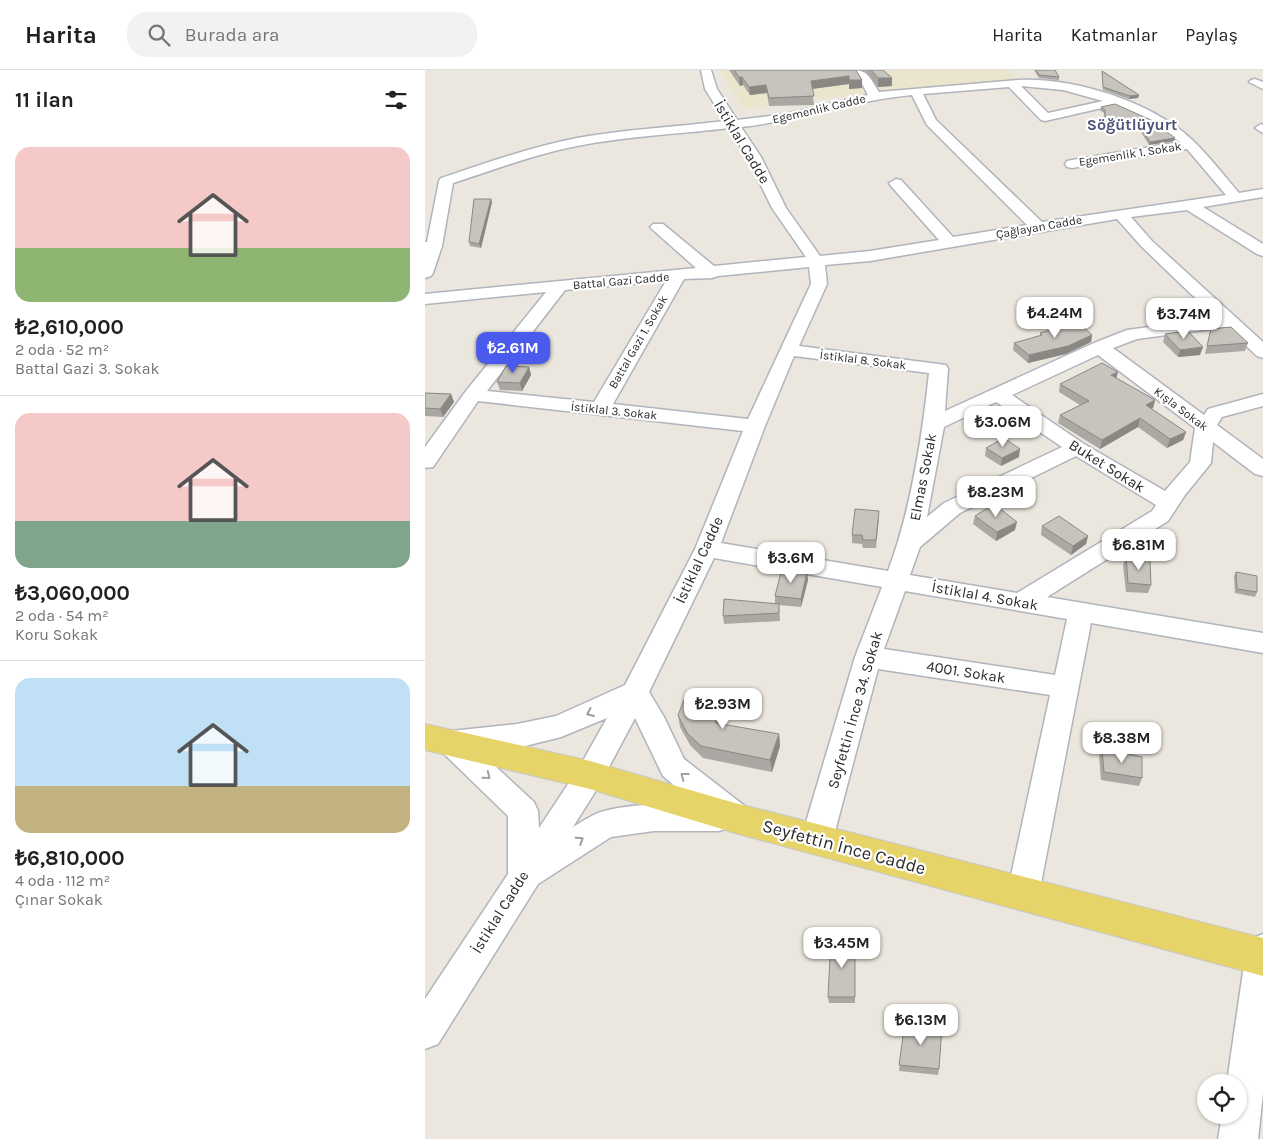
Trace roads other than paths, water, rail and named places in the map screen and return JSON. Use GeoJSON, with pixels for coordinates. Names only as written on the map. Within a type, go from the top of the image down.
{"type":"FeatureCollection","features":[{"type":"Feature","properties":{"kind":"main road","name":"Seyfettin İnce Cadde"},"geometry":{"type":"LineString","coordinates":[[438,740],[590,775],[735,818],[1263,957]]}},
{"type":"Feature","properties":{"kind":"street","name":"İstiklal Cadde"},"geometry":{"type":"LineString","coordinates":[[425,1031],[590,775],[635,693],[707,549],[755,426],[819,284],[816,261],[779,208],[754,157],[711,89],[707,70]]}},
{"type":"Feature","properties":{"kind":"street"},"geometry":{"type":"LineString","coordinates":[[855,70],[863,76],[875,96]]}},
{"type":"Feature","properties":{"kind":"street"},"geometry":{"type":"LineString","coordinates":[[1035,71],[1018,80],[1045,117],[1115,101]]}},
{"type":"Feature","properties":{"kind":"street","name":"Egemenlik Cadde"},"geometry":{"type":"LineString","coordinates":[[429,246],[446,181],[535,152],[579,142],[732,124],[813,112],[875,96],[1018,80],[1071,88],[1115,101],[1168,126],[1188,145],[1235,197]]}},
{"type":"Feature","properties":{"kind":"street"},"geometry":{"type":"LineString","coordinates":[[916,92],[931,122],[1038,227]]}},
{"type":"Feature","properties":{"kind":"street","name":"Egemenlik 1. Sokak"},"geometry":{"type":"LineString","coordinates":[[1072,164],[1188,145]]}},
{"type":"Feature","properties":{"kind":"street"},"geometry":{"type":"LineString","coordinates":[[896,182],[950,243]]}},
{"type":"Feature","properties":{"kind":"street","name":"Çağlayan Cadde"},"geometry":{"type":"LineString","coordinates":[[816,261],[870,256],[1079,220],[1263,193]]}},
{"type":"Feature","properties":{"kind":"street"},"geometry":{"type":"LineString","coordinates":[[1190,205],[1263,251]]}},
{"type":"Feature","properties":{"kind":"street"},"geometry":{"type":"LineString","coordinates":[[1121,215],[1147,244],[1263,352]]}},
{"type":"Feature","properties":{"kind":"street"},"geometry":{"type":"LineString","coordinates":[[658,227],[712,273]]}},
{"type":"Feature","properties":{"kind":"street"},"geometry":{"type":"LineString","coordinates":[[425,272],[429,246]]}},
{"type":"Feature","properties":{"kind":"street","name":"Battal Gazi Cadde"},"geometry":{"type":"LineString","coordinates":[[425,299],[712,273],[816,261]]}},
{"type":"Feature","properties":{"kind":"street","name":"Battal Gazi 1. Sokak"},"geometry":{"type":"LineString","coordinates":[[599,409],[677,276]]}},
{"type":"Feature","properties":{"kind":"street"},"geometry":{"type":"LineString","coordinates":[[425,462],[473,395],[559,287]]}},
{"type":"Feature","properties":{"kind":"street"},"geometry":{"type":"LineString","coordinates":[[933,424],[1100,347],[1133,334],[1229,321]]}},
{"type":"Feature","properties":{"kind":"street","name":"Kışla Sokak"},"geometry":{"type":"LineString","coordinates":[[1100,347],[1263,469]]}},
{"type":"Feature","properties":{"kind":"street","name":"İstiklal 8. Sokak"},"geometry":{"type":"LineString","coordinates":[[788,350],[939,369]]}},
{"type":"Feature","properties":{"kind":"street","name":"Elmas Sokak"},"geometry":{"type":"LineString","coordinates":[[896,581],[909,544],[933,424],[939,369]]}},
{"type":"Feature","properties":{"kind":"street","name":"Buket Sokak"},"geometry":{"type":"LineString","coordinates":[[997,394],[1077,448],[1168,503]]}},
{"type":"Feature","properties":{"kind":"street","name":"İstiklal 3. Sokak"},"geometry":{"type":"LineString","coordinates":[[473,395],[755,426]]}},
{"type":"Feature","properties":{"kind":"street"},"geometry":{"type":"LineString","coordinates":[[1021,602],[1161,516],[1168,503],[1200,463],[1205,427],[1215,413],[1263,400]]}},
{"type":"Feature","properties":{"kind":"street"},"geometry":{"type":"LineString","coordinates":[[909,544],[952,508],[1077,448]]}},
{"type":"Feature","properties":{"kind":"street","name":"İstiklal 4. Sokak"},"geometry":{"type":"LineString","coordinates":[[707,549],[1263,642]]}},
{"type":"Feature","properties":{"kind":"street","name":"Seyfettin İnce 34. Sokak"},"geometry":{"type":"LineString","coordinates":[[817,840],[867,657],[896,581]]}},
{"type":"Feature","properties":{"kind":"street"},"geometry":{"type":"LineString","coordinates":[[1023,894],[1081,612]]}},
{"type":"Feature","properties":{"kind":"street","name":"4001. Sokak"},"geometry":{"type":"LineString","coordinates":[[867,657],[1065,687]]}},
{"type":"Feature","properties":{"kind":"street"},"geometry":{"type":"LineString","coordinates":[[438,740],[517,736],[561,726],[635,693],[654,725],[673,768],[735,818]]}},
{"type":"Feature","properties":{"kind":"street"},"geometry":{"type":"LineString","coordinates":[[438,740],[498,785],[523,811],[524,875]]}},
{"type":"Feature","properties":{"kind":"street"},"geometry":{"type":"LineString","coordinates":[[524,875],[605,824],[654,818],[735,818]]}},
{"type":"Feature","properties":{"kind":"street"},"geometry":{"type":"LineString","coordinates":[[1238,1139],[1263,951]]}},
{"type":"Feature","properties":{"kind":"district","name":"Söğütlüyurt"},"geometry":{"type":"Point","coordinates":[1132,124]}}]}
